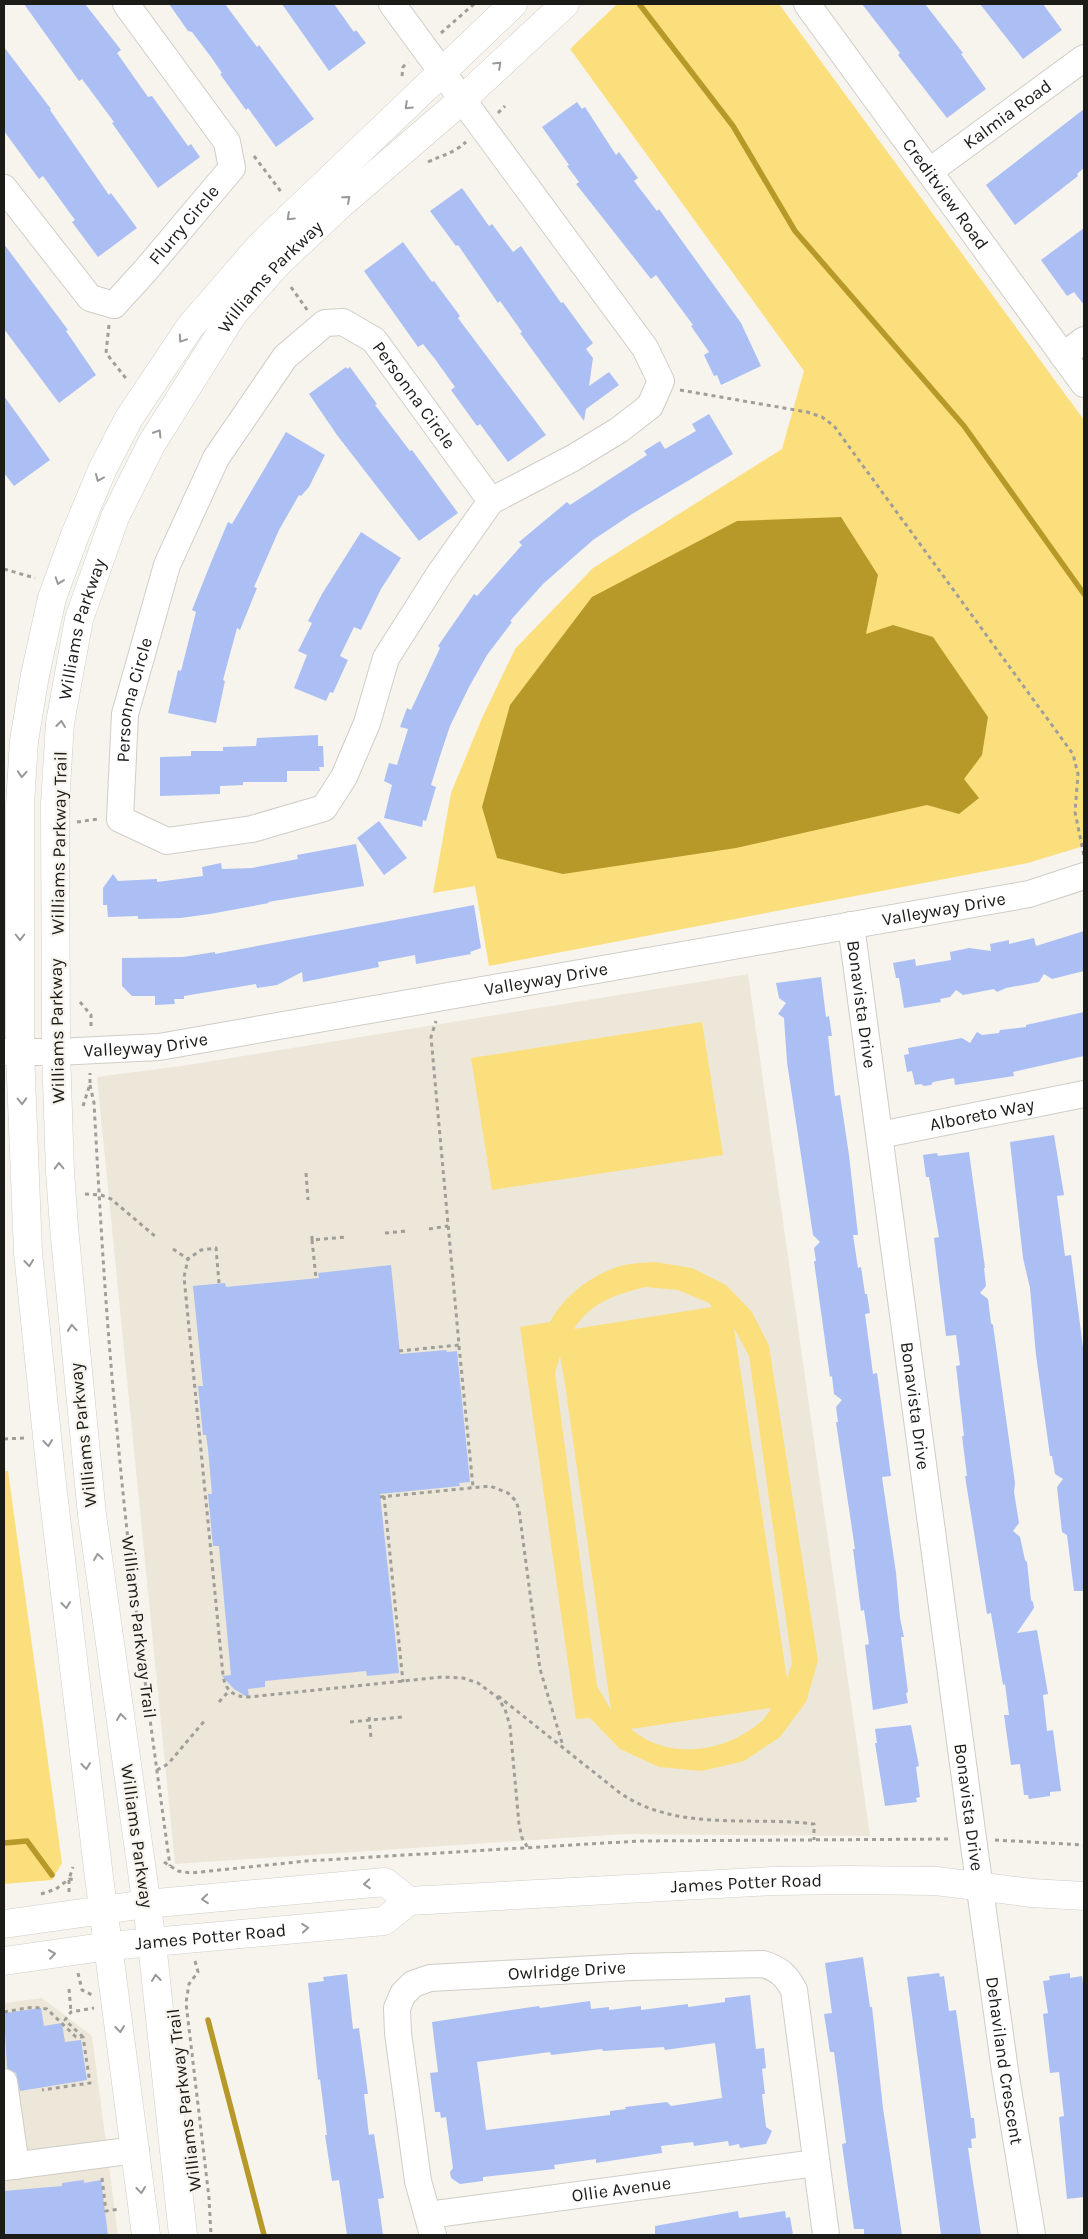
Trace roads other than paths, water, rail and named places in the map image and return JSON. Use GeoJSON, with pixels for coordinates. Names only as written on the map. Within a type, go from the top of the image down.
{"type":"FeatureCollection","features":[{"type":"Feature","properties":{"kind":"main road","name":"Williams Parkway"},"geometry":{"type":"LineString","coordinates":[[146,2235],[52,1484],[28,1253],[12,1052],[20,805],[24,741],[35,675],[52,598],[75,535],[103,468],[129,418],[184,336],[260,246],[513,4]]}},
{"type":"Feature","properties":{"kind":"main road","name":"Williams Parkway"},"geometry":{"type":"LineString","coordinates":[[183,2235],[152,1943],[92,1516],[76,1368],[60,1172],[56,1052],[55,804],[60,723],[79,619],[115,517],[152,443],[234,314],[278,263],[298,244],[340,205],[463,99],[565,4]]}},
{"type":"Feature","properties":{"kind":"main road","name":"James Potter Road"},"geometry":{"type":"LineString","coordinates":[[4,1961],[109,1946],[384,1921],[409,1901],[773,1881],[936,1881],[1032,1894],[1084,1896]]}},
{"type":"Feature","properties":{"kind":"main road"},"geometry":{"type":"LineString","coordinates":[[4,1924],[146,1904],[385,1882],[409,1901]]}},
{"type":"Feature","properties":{"kind":"street","name":"Flurry Circle"},"geometry":{"type":"LineString","coordinates":[[4,188],[90,298],[114,305],[232,168],[227,142],[126,4]]}},
{"type":"Feature","properties":{"kind":"street"},"geometry":{"type":"LineString","coordinates":[[392,4],[463,99]]}},
{"type":"Feature","properties":{"kind":"street","name":"Creditview Road"},"geometry":{"type":"LineString","coordinates":[[807,4],[1084,384]]}},
{"type":"Feature","properties":{"kind":"street","name":"Kalmia Road"},"geometry":{"type":"LineString","coordinates":[[930,171],[1084,58]]}},
{"type":"Feature","properties":{"kind":"street","name":"Personna Circle"},"geometry":{"type":"LineString","coordinates":[[463,99],[645,348],[661,381],[657,392],[650,406],[619,430],[573,458],[491,501],[440,573],[386,658],[367,723],[344,777],[324,808],[252,830],[167,842],[120,819],[125,714],[167,565],[216,458],[285,357],[324,323],[343,322],[374,340],[491,501]]}},
{"type":"Feature","properties":{"kind":"street"},"geometry":{"type":"LineString","coordinates":[[1063,356],[1084,340]]}},
{"type":"Feature","properties":{"kind":"street","name":"Valleyway Drive"},"geometry":{"type":"LineString","coordinates":[[12,1052],[90,1051],[158,1047],[1029,894],[1084,876]]}},
{"type":"Feature","properties":{"kind":"street","name":"Bonavista Drive"},"geometry":{"type":"LineString","coordinates":[[852,926],[980,1887]]}},
{"type":"Feature","properties":{"kind":"street","name":"Alboreto Way"},"geometry":{"type":"LineString","coordinates":[[880,1135],[1084,1094]]}},
{"type":"Feature","properties":{"kind":"street","name":"Dehaviland Crescent"},"geometry":{"type":"LineString","coordinates":[[980,1887],[1005,2071],[1032,2235]]}},
{"type":"Feature","properties":{"kind":"street","name":"Owlridge Drive"},"geometry":{"type":"LineString","coordinates":[[430,2225],[418,2181],[398,2033],[397,2008],[403,1994],[413,1984],[430,1978],[632,1967],[763,1964],[777,1968],[787,1976],[794,1990],[826,2235]]}},
{"type":"Feature","properties":{"kind":"street"},"geometry":{"type":"LineString","coordinates":[[4,2082],[10,2125],[10,2167],[136,2150]]}},
{"type":"Feature","properties":{"kind":"street","name":"Ollie Avenue"},"geometry":{"type":"LineString","coordinates":[[430,2225],[816,2163]]}},
{"type":"Feature","properties":{"kind":"waterway"},"geometry":{"type":"LineString","coordinates":[[640,5],[733,126],[795,231],[964,426],[1084,594]]}},
{"type":"Feature","properties":{"kind":"waterway"},"geometry":{"type":"LineString","coordinates":[[4,1843],[27,1841],[52,1875]]}},
{"type":"Feature","properties":{"kind":"waterway"},"geometry":{"type":"LineString","coordinates":[[208,2020],[264,2235]]}}]}
